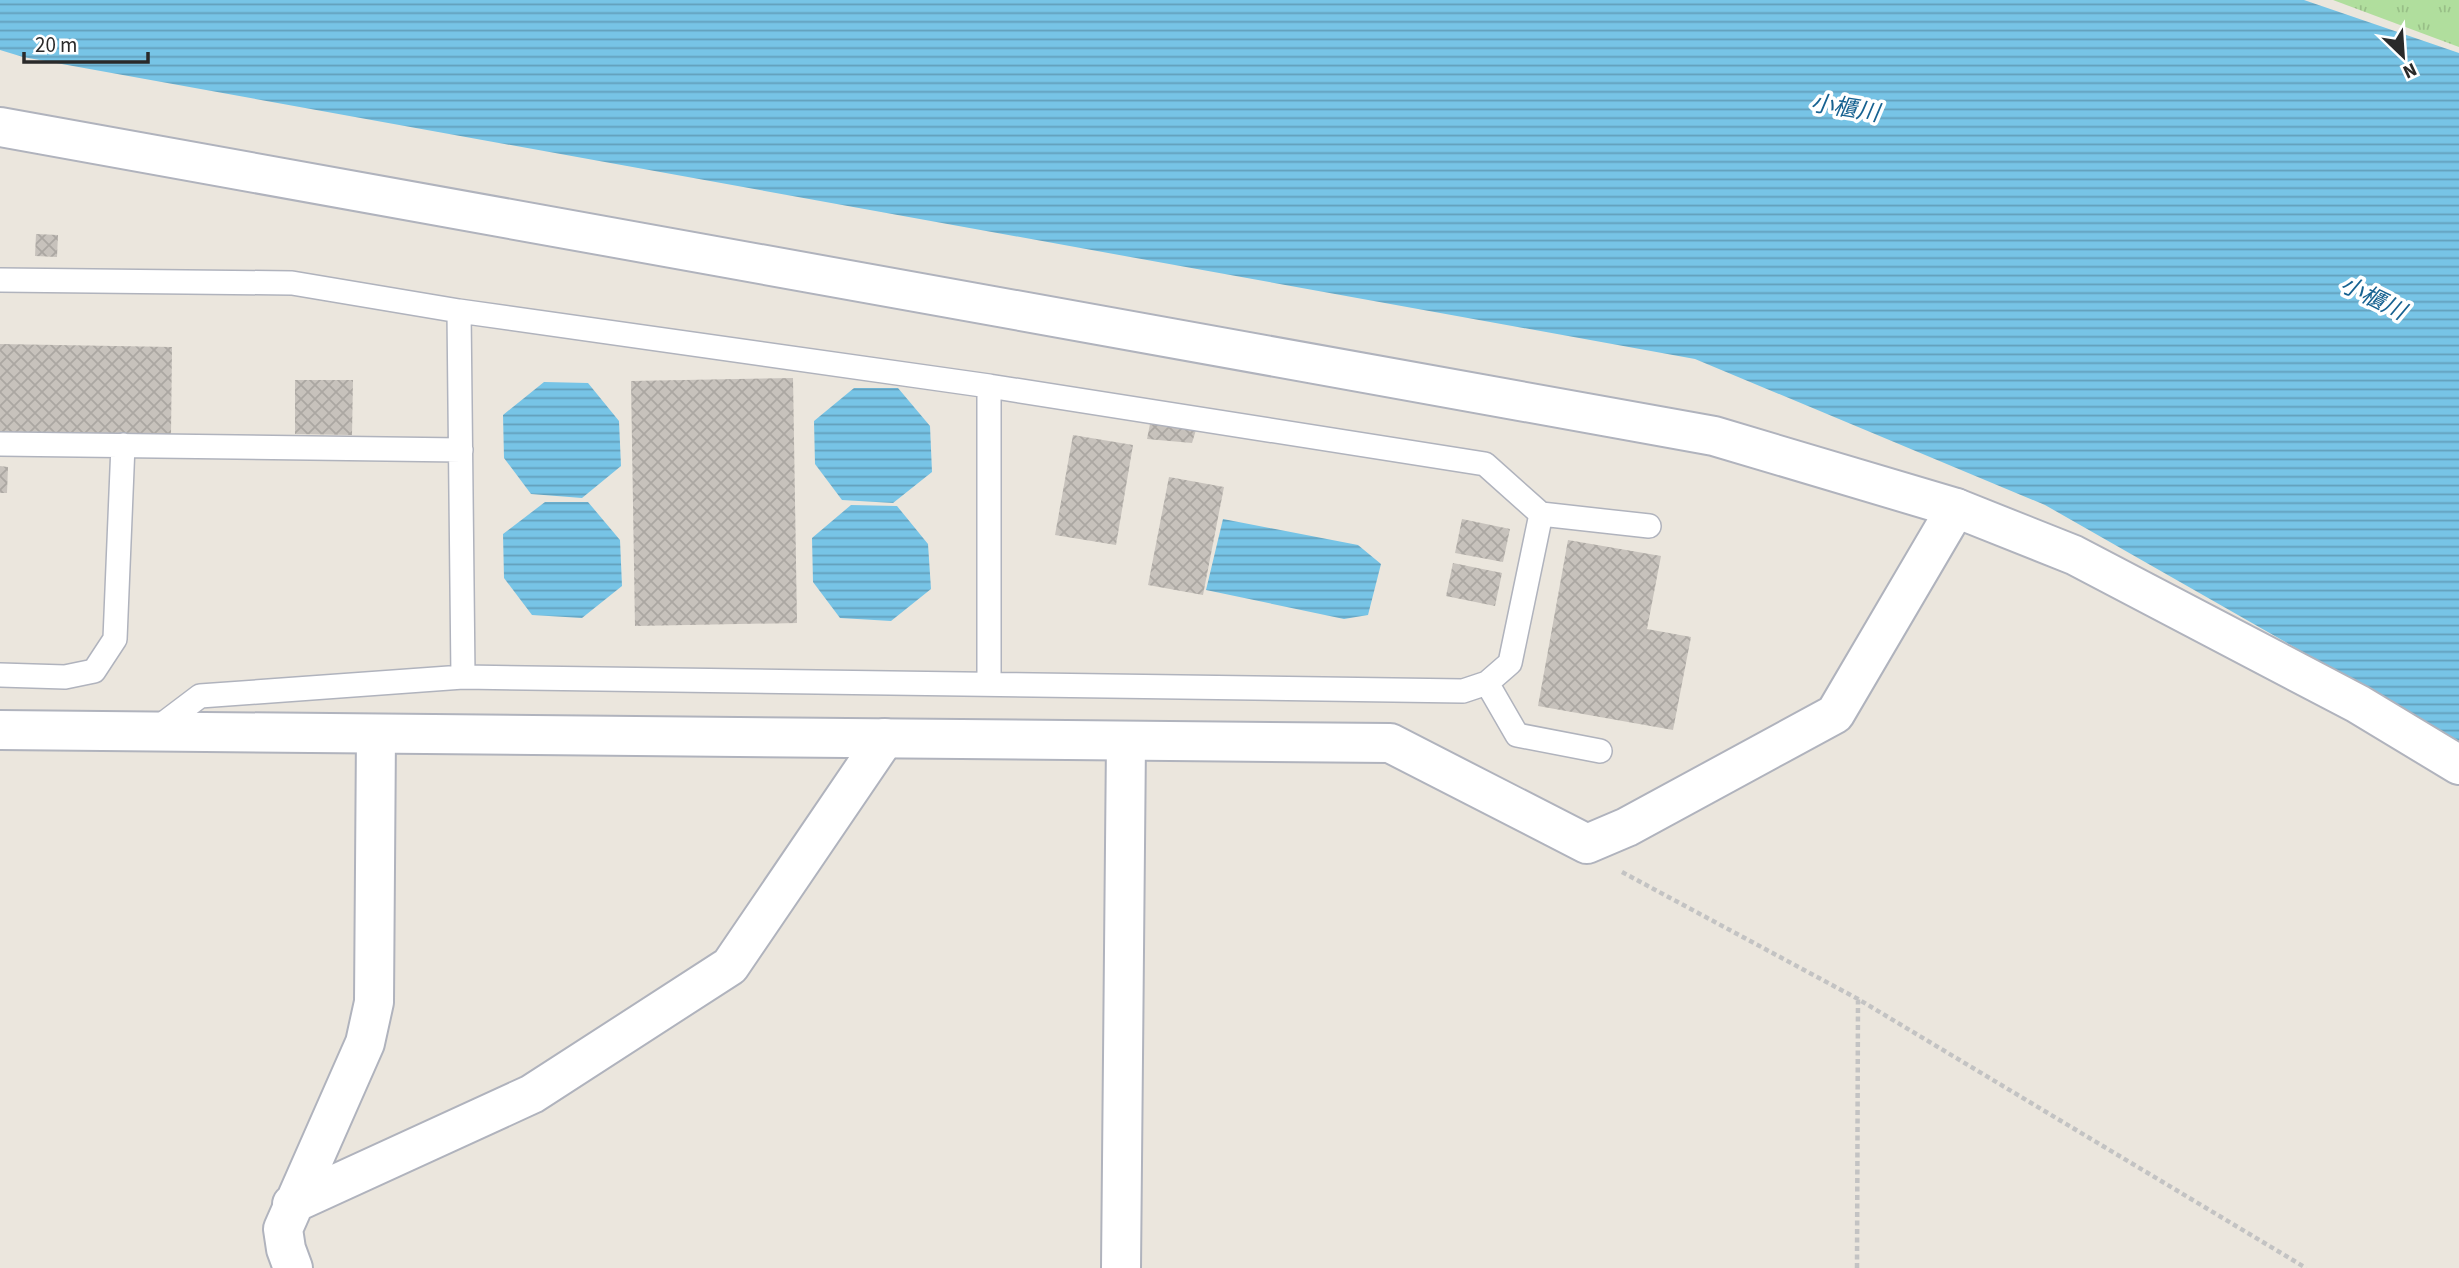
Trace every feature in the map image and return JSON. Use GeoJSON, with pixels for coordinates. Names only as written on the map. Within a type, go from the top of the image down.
{"type":"FeatureCollection","features":[{"type":"Feature","properties":{"kind":"street"},"geometry":{"type":"LineString","coordinates":[[0,127],[1714,436],[1956,508],[2074,555],[2358,704],[2459,765]]}},
{"type":"Feature","properties":{"kind":"street"},"geometry":{"type":"LineString","coordinates":[[0,730],[1390,743],[1587,844],[1627,827],[1835,714],[1956,508]]}},
{"type":"Feature","properties":{"kind":"street"},"geometry":{"type":"LineString","coordinates":[[293,1268],[283,1229],[365,1043],[374,1002],[376,733]]}},
{"type":"Feature","properties":{"kind":"street"},"geometry":{"type":"LineString","coordinates":[[292,1204],[532,1094],[730,966],[885,738]]}},
{"type":"Feature","properties":{"kind":"street"},"geometry":{"type":"LineString","coordinates":[[1121,1268],[1126,741]]}},
{"type":"Feature","properties":{"kind":"lane"},"geometry":{"type":"LineString","coordinates":[[0,280],[292,283],[459,311],[989,386],[1485,464],[1541,514],[1649,526]]}},
{"type":"Feature","properties":{"kind":"lane"},"geometry":{"type":"LineString","coordinates":[[459,311],[463,677]]}},
{"type":"Feature","properties":{"kind":"lane"},"geometry":{"type":"LineString","coordinates":[[989,386],[989,682]]}},
{"type":"Feature","properties":{"kind":"lane"},"geometry":{"type":"LineString","coordinates":[[0,443],[461,450]]}},
{"type":"Feature","properties":{"kind":"lane"},"geometry":{"type":"LineString","coordinates":[[0,676],[65,677],[94,671],[115,639],[123,445]]}},
{"type":"Feature","properties":{"kind":"lane"},"geometry":{"type":"LineString","coordinates":[[152,732],[200,696],[463,677],[989,682],[1463,691],[1487,683],[1510,663],[1541,514]]}},
{"type":"Feature","properties":{"kind":"lane"},"geometry":{"type":"LineString","coordinates":[[1487,683],[1517,734],[1600,751]]}},
{"type":"Feature","properties":{"kind":"path"},"geometry":{"type":"LineString","coordinates":[[1587,844],[1626,875],[1858,999],[2305,1268]]}},
{"type":"Feature","properties":{"kind":"path"},"geometry":{"type":"LineString","coordinates":[[1857,1268],[1858,999]]}},
{"type":"Feature","properties":{"kind":"green space"},"geometry":{"type":"Polygon","coordinates":[[[2333,0],[2459,0],[2459,47],[2333,0]]]}},
{"type":"Feature","properties":{"kind":"water","name":"小櫃川"},"geometry":{"type":"Polygon","coordinates":[[[0,0],[2304,0],[2459,53],[2459,741],[2045,505],[1695,359],[23,57],[0,50],[0,0]]]}},
{"type":"Feature","properties":{"kind":"water"},"geometry":{"type":"Polygon","coordinates":[[[544,382],[588,383],[619,421],[621,466],[582,498],[531,494],[504,458],[503,415],[544,382]]]}},
{"type":"Feature","properties":{"kind":"water"},"geometry":{"type":"Polygon","coordinates":[[[854,388],[898,388],[930,426],[932,472],[893,503],[842,500],[815,464],[814,421],[854,388]]]}},
{"type":"Feature","properties":{"kind":"water"},"geometry":{"type":"Polygon","coordinates":[[[545,502],[588,502],[620,540],[622,586],[582,618],[532,615],[504,578],[503,534],[545,502]]]}},
{"type":"Feature","properties":{"kind":"water"},"geometry":{"type":"Polygon","coordinates":[[[851,505],[897,506],[928,544],[931,589],[891,621],[840,618],[813,582],[812,538],[851,505]]]}},
{"type":"Feature","properties":{"kind":"water"},"geometry":{"type":"Polygon","coordinates":[[[1223,519],[1358,545],[1381,564],[1368,615],[1344,619],[1206,590],[1223,519]]]}},
{"type":"Feature","properties":{"kind":"building"},"geometry":{"type":"Polygon","coordinates":[[[36,234],[58,235],[57,257],[35,256],[36,234]]]}},
{"type":"Feature","properties":{"kind":"building"},"geometry":{"type":"Polygon","coordinates":[[[0,344],[172,347],[171,434],[0,432],[0,344]]]}},
{"type":"Feature","properties":{"kind":"building"},"geometry":{"type":"Polygon","coordinates":[[[793,378],[797,623],[635,626],[631,381],[793,378]]]}},
{"type":"Feature","properties":{"kind":"building"},"geometry":{"type":"Polygon","coordinates":[[[295,380],[353,380],[352,435],[295,434],[295,380]]]}},
{"type":"Feature","properties":{"kind":"building"},"geometry":{"type":"Polygon","coordinates":[[[1150,424],[1196,430],[1192,443],[1147,439],[1150,424]]]}},
{"type":"Feature","properties":{"kind":"building"},"geometry":{"type":"Polygon","coordinates":[[[1073,435],[1133,445],[1116,545],[1055,535],[1073,435]]]}},
{"type":"Feature","properties":{"kind":"building"},"geometry":{"type":"Polygon","coordinates":[[[0,466],[8,467],[7,493],[0,493],[0,466]]]}},
{"type":"Feature","properties":{"kind":"building"},"geometry":{"type":"Polygon","coordinates":[[[1169,477],[1224,487],[1203,595],[1148,585],[1169,477]]]}},
{"type":"Feature","properties":{"kind":"building"},"geometry":{"type":"Polygon","coordinates":[[[1462,519],[1510,529],[1503,562],[1455,553],[1462,519]]]}},
{"type":"Feature","properties":{"kind":"building"},"geometry":{"type":"Polygon","coordinates":[[[1568,540],[1661,556],[1647,629],[1691,637],[1673,730],[1538,706],[1568,540]]]}},
{"type":"Feature","properties":{"kind":"building"},"geometry":{"type":"Polygon","coordinates":[[[1453,563],[1502,573],[1495,606],[1446,596],[1453,563]]]}}]}
